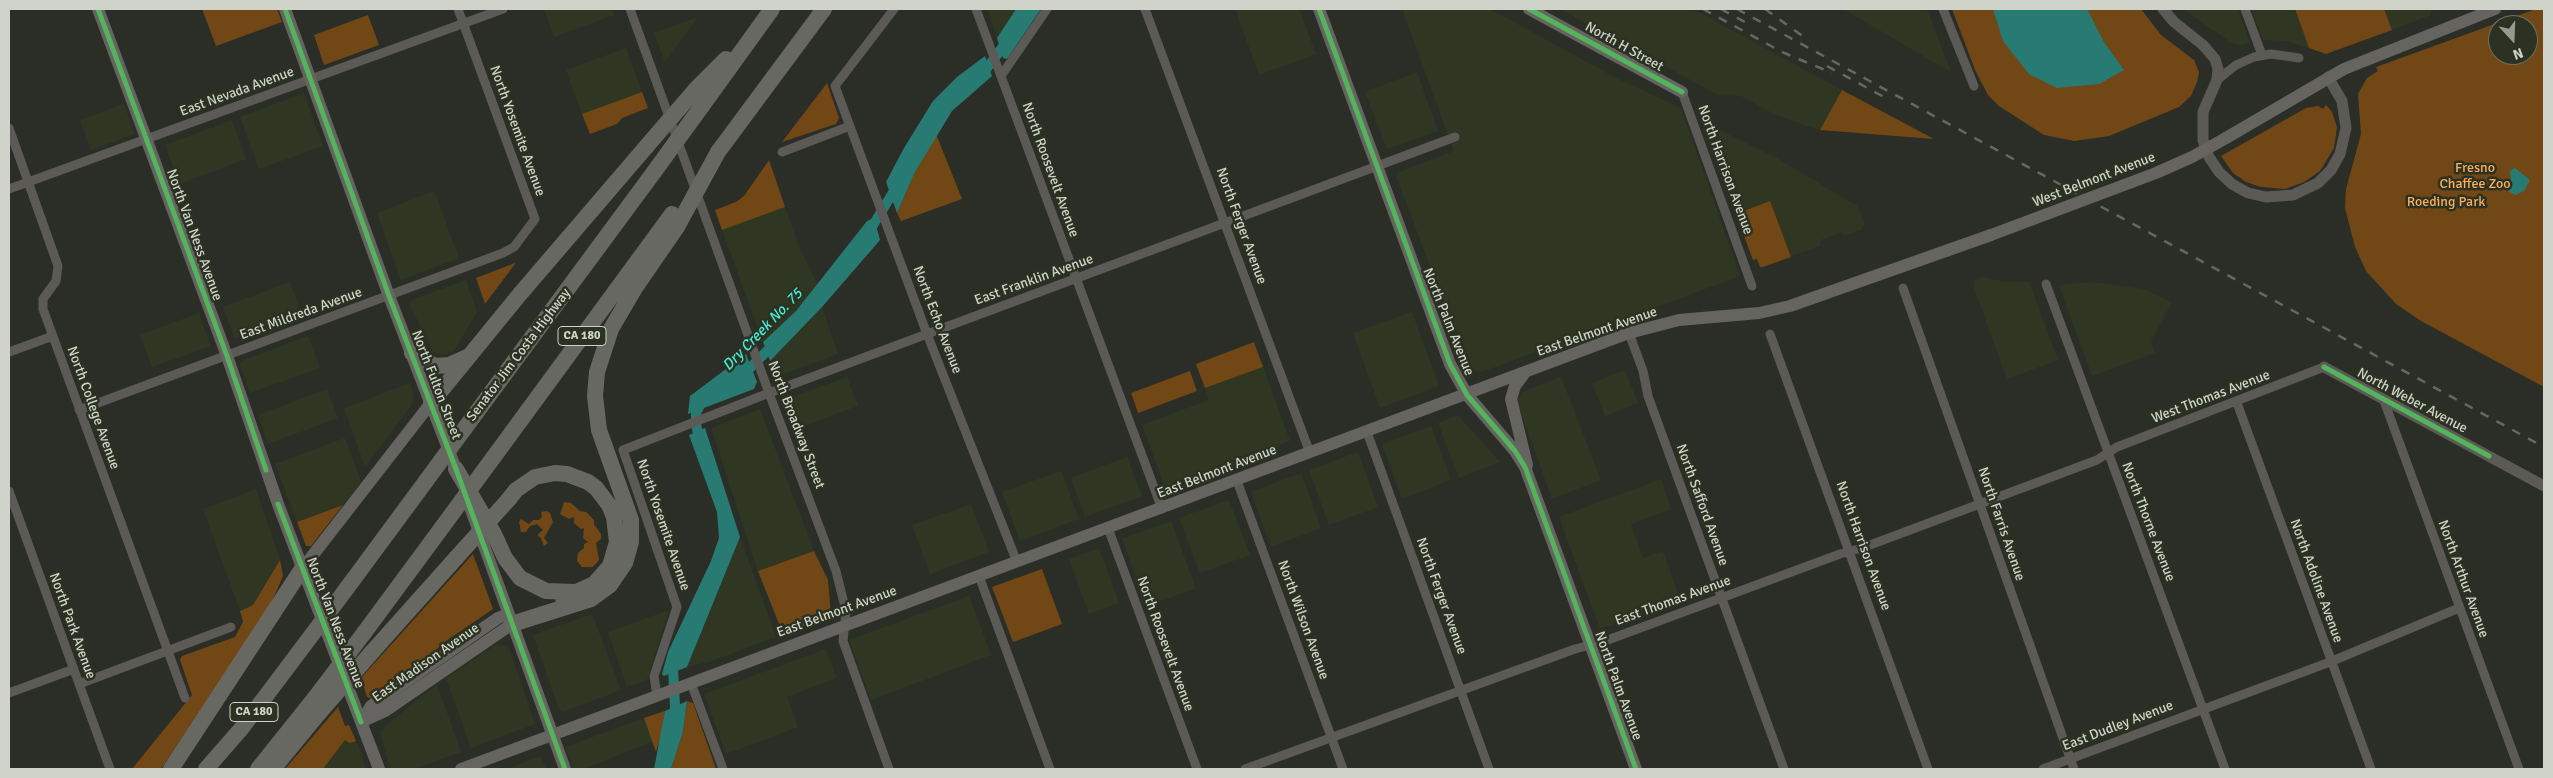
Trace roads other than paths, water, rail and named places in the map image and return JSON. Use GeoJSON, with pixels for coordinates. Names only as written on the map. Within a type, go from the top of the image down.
{"type":"FeatureCollection","features":[{"type":"Feature","properties":{"kind":"highway","name":"Senator Jim Costa Highway"},"geometry":{"type":"LineString","coordinates":[[206,769],[241,729],[347,588],[772,9]]}},
{"type":"Feature","properties":{"kind":"highway","name":"CA 180"},"geometry":{"type":"LineString","coordinates":[[258,769],[317,706],[364,634],[493,458],[674,221],[718,152],[824,9]]}},
{"type":"Feature","properties":{"kind":"highway"},"geometry":{"type":"LineString","coordinates":[[431,402],[696,89],[762,24]]}},
{"type":"Feature","properties":{"kind":"highway"},"geometry":{"type":"LineString","coordinates":[[510,619],[591,599],[610,585],[626,563],[632,542],[631,520],[599,430],[595,396],[597,372],[611,329],[674,221]]}},
{"type":"Feature","properties":{"kind":"highway"},"geometry":{"type":"LineString","coordinates":[[412,352],[435,366],[456,363],[472,352]]}},
{"type":"Feature","properties":{"kind":"highway"},"geometry":{"type":"LineString","coordinates":[[456,469],[494,534],[505,558],[520,578],[546,591],[578,592]]}},
{"type":"Feature","properties":{"kind":"highway"},"geometry":{"type":"LineString","coordinates":[[273,769],[317,706],[372,652],[516,490],[535,478],[555,473],[567,474],[588,482],[603,496],[614,517],[617,542],[615,555],[603,575],[594,584],[560,600],[510,619]]}},
{"type":"Feature","properties":{"kind":"highway"},"geometry":{"type":"LineString","coordinates":[[171,769],[302,570]]}},
{"type":"Feature","properties":{"kind":"main road","name":"North Van Ness Avenue"},"geometry":{"type":"LineString","coordinates":[[98,9],[227,356],[302,570],[379,769]]}},
{"type":"Feature","properties":{"kind":"main road","name":"North Fulton Street"},"geometry":{"type":"LineString","coordinates":[[285,9],[565,769]]}},
{"type":"Feature","properties":{"kind":"main road","name":"North Palm Avenue"},"geometry":{"type":"LineString","coordinates":[[1319,9],[1446,352],[1467,395],[1515,451],[1529,476],[1636,769]]}},
{"type":"Feature","properties":{"kind":"main road","name":"North H Street"},"geometry":{"type":"LineString","coordinates":[[1529,9],[1682,92]]}},
{"type":"Feature","properties":{"kind":"main road","name":"West Belmont Avenue"},"geometry":{"type":"LineString","coordinates":[[1991,235],[2163,170],[2226,138],[2328,77],[2363,60],[2495,9]]}},
{"type":"Feature","properties":{"kind":"main road","name":"East Belmont Avenue"},"geometry":{"type":"LineString","coordinates":[[461,769],[1524,374],[1629,333],[1679,320],[1758,313],[1790,306],[1991,235]]}},
{"type":"Feature","properties":{"kind":"main road"},"geometry":{"type":"LineString","coordinates":[[1524,374],[1515,386],[1511,399],[1523,440],[1529,476]]}},
{"type":"Feature","properties":{"kind":"main road"},"geometry":{"type":"LineString","coordinates":[[302,570],[431,402]]}},
{"type":"Feature","properties":{"kind":"main road","name":"East Madison Avenue"},"geometry":{"type":"LineString","coordinates":[[361,722],[371,706],[498,618],[510,619]]}},
{"type":"Feature","properties":{"kind":"street","name":"North Yosemite Avenue"},"geometry":{"type":"LineString","coordinates":[[458,9],[534,219],[514,247],[504,253]]}},
{"type":"Feature","properties":{"kind":"street","name":"East Nevada Avenue"},"geometry":{"type":"LineString","coordinates":[[9,189],[503,9]]}},
{"type":"Feature","properties":{"kind":"street","name":"North Broadway Street"},"geometry":{"type":"LineString","coordinates":[[630,9],[760,369],[836,571],[846,611],[843,641],[889,769]]}},
{"type":"Feature","properties":{"kind":"street","name":"North Echo Avenue"},"geometry":{"type":"LineString","coordinates":[[894,9],[835,86],[927,334],[1017,562]]}},
{"type":"Feature","properties":{"kind":"street","name":"North Roosevelt Avenue"},"geometry":{"type":"LineString","coordinates":[[976,9],[1162,509]]}},
{"type":"Feature","properties":{"kind":"street"},"geometry":{"type":"LineString","coordinates":[[1001,76],[1047,9]]}},
{"type":"Feature","properties":{"kind":"street","name":"North Ferger Avenue"},"geometry":{"type":"LineString","coordinates":[[1145,9],[1310,453]]}},
{"type":"Feature","properties":{"kind":"street"},"geometry":{"type":"LineString","coordinates":[[1943,9],[1974,86]]}},
{"type":"Feature","properties":{"kind":"street"},"geometry":{"type":"LineString","coordinates":[[2163,9],[2174,22],[2209,50],[2218,68],[2217,80],[2206,104],[2202,122],[2204,140],[2209,157],[2219,172],[2240,189],[2257,195],[2275,197],[2293,195],[2318,183],[2331,170],[2340,154],[2345,137],[2345,110],[2338,93],[2328,77]]}},
{"type":"Feature","properties":{"kind":"street"},"geometry":{"type":"LineString","coordinates":[[2245,9],[2262,55]]}},
{"type":"Feature","properties":{"kind":"street"},"geometry":{"type":"LineString","coordinates":[[2217,80],[2236,65],[2262,55],[2280,54],[2299,58]]}},
{"type":"Feature","properties":{"kind":"street","name":"North Harrison Avenue"},"geometry":{"type":"LineString","coordinates":[[1682,92],[1752,286]]}},
{"type":"Feature","properties":{"kind":"street"},"geometry":{"type":"LineString","coordinates":[[782,152],[850,126]]}},
{"type":"Feature","properties":{"kind":"street","name":"North College Avenue"},"geometry":{"type":"LineString","coordinates":[[9,128],[58,266],[56,281],[43,299],[43,309],[185,698]]}},
{"type":"Feature","properties":{"kind":"street","name":"East Franklin Avenue"},"geometry":{"type":"LineString","coordinates":[[622,450],[769,393],[1455,137]]}},
{"type":"Feature","properties":{"kind":"street","name":"East Mildreda Avenue"},"geometry":{"type":"LineString","coordinates":[[79,410],[504,253]]}},
{"type":"Feature","properties":{"kind":"street","name":"North Thorne Avenue"},"geometry":{"type":"LineString","coordinates":[[2046,284],[2225,769]]}},
{"type":"Feature","properties":{"kind":"street","name":"North Farris Avenue"},"geometry":{"type":"LineString","coordinates":[[1903,288],[2074,769]]}},
{"type":"Feature","properties":{"kind":"street","name":"North Safford Avenue"},"geometry":{"type":"LineString","coordinates":[[1629,333],[1643,371],[1648,396],[1784,769]]}},
{"type":"Feature","properties":{"kind":"street","name":"North Harrison Avenue"},"geometry":{"type":"LineString","coordinates":[[1770,334],[1851,551],[1928,769]]}},
{"type":"Feature","properties":{"kind":"street"},"geometry":{"type":"LineString","coordinates":[[9,352],[53,336]]}},
{"type":"Feature","properties":{"kind":"street","name":"West Thomas Avenue"},"geometry":{"type":"LineString","coordinates":[[2108,453],[2117,447],[2324,367]]}},
{"type":"Feature","properties":{"kind":"street","name":"North Weber Avenue"},"geometry":{"type":"LineString","coordinates":[[2324,367],[2383,397],[2544,486]]}},
{"type":"Feature","properties":{"kind":"street","name":"North Arthur Avenue"},"geometry":{"type":"LineString","coordinates":[[2383,397],[2519,769]]}},
{"type":"Feature","properties":{"kind":"street","name":"North Adoline Avenue"},"geometry":{"type":"LineString","coordinates":[[2237,402],[2330,662],[2371,769]]}},
{"type":"Feature","properties":{"kind":"street","name":"North Ferger Avenue"},"geometry":{"type":"LineString","coordinates":[[1367,432],[1489,769]]}},
{"type":"Feature","properties":{"kind":"street","name":"North Yosemite Avenue"},"geometry":{"type":"LineString","coordinates":[[622,450],[677,608],[654,676],[660,695]]}},
{"type":"Feature","properties":{"kind":"street","name":"East Thomas Avenue"},"geometry":{"type":"LineString","coordinates":[[1245,769],[1980,504],[2097,460],[2108,453]]}},
{"type":"Feature","properties":{"kind":"street","name":"North Wilson Avenue"},"geometry":{"type":"LineString","coordinates":[[1237,481],[1343,769]]}},
{"type":"Feature","properties":{"kind":"street","name":"North Park Avenue"},"geometry":{"type":"LineString","coordinates":[[9,491],[110,769]]}},
{"type":"Feature","properties":{"kind":"street","name":"North Roosevelt Avenue"},"geometry":{"type":"LineString","coordinates":[[1108,528],[1197,769]]}},
{"type":"Feature","properties":{"kind":"street"},"geometry":{"type":"LineString","coordinates":[[979,576],[1050,769]]}},
{"type":"Feature","properties":{"kind":"street","name":"East Dudley Avenue"},"geometry":{"type":"LineString","coordinates":[[2043,769],[2330,662],[2460,608]]}},
{"type":"Feature","properties":{"kind":"street"},"geometry":{"type":"LineString","coordinates":[[79,684],[231,627]]}},
{"type":"Feature","properties":{"kind":"street"},"geometry":{"type":"LineString","coordinates":[[9,693],[74,669]]}},
{"type":"Feature","properties":{"kind":"street"},"geometry":{"type":"LineString","coordinates":[[688,684],[723,769]]}},
{"type":"Feature","properties":{"kind":"water"},"geometry":{"type":"Polygon","coordinates":[[[1016,9],[1041,9],[1007,59],[1003,58],[997,38],[1016,9]]]}},
{"type":"Feature","properties":{"kind":"water"},"geometry":{"type":"Polygon","coordinates":[[[1993,9],[2087,9],[2104,42],[2124,70],[2099,84],[2057,88],[2029,74],[2003,41],[1993,9]]]}},
{"type":"Feature","properties":{"kind":"water"},"geometry":{"type":"Polygon","coordinates":[[[985,56],[992,76],[952,111],[915,172],[897,213],[886,182],[904,148],[933,101],[957,77],[985,56]]]}},
{"type":"Feature","properties":{"kind":"water"},"geometry":{"type":"Polygon","coordinates":[[[2515,168],[2530,180],[2524,191],[2515,195],[2507,190],[2511,179],[2510,171],[2515,168]]]}},
{"type":"Feature","properties":{"kind":"water"},"geometry":{"type":"Polygon","coordinates":[[[874,218],[880,240],[822,307],[770,361],[763,342],[796,311],[867,221],[874,218]]]}},
{"type":"Feature","properties":{"kind":"water"},"geometry":{"type":"Polygon","coordinates":[[[746,354],[757,382],[754,389],[688,414],[690,396],[746,354]]]}},
{"type":"Feature","properties":{"kind":"water"},"geometry":{"type":"Polygon","coordinates":[[[705,428],[740,537],[687,667],[664,676],[662,674],[668,652],[711,561],[719,538],[717,512],[689,435],[705,428]]]}},
{"type":"Feature","properties":{"kind":"water"},"geometry":{"type":"Polygon","coordinates":[[[687,701],[683,732],[671,769],[654,769],[665,711],[687,701]]]}},
{"type":"Feature","properties":{"kind":"waterway","name":"Dry Creek No. 75"},"geometry":{"type":"LineString","coordinates":[[978,74],[987,68],[1008,40]]}},
{"type":"Feature","properties":{"kind":"waterway","name":"Dry Creek No. 75"},"geometry":{"type":"LineString","coordinates":[[867,235],[897,186]]}},
{"type":"Feature","properties":{"kind":"waterway","name":"Dry Creek No. 75"},"geometry":{"type":"LineString","coordinates":[[741,377],[775,343]]}},
{"type":"Feature","properties":{"kind":"waterway","name":"Dry Creek No. 75"},"geometry":{"type":"LineString","coordinates":[[700,443],[696,413],[703,399]]}},
{"type":"Feature","properties":{"kind":"waterway","name":"Dry Creek No. 75"},"geometry":{"type":"LineString","coordinates":[[674,719],[673,667],[676,660]]}},
{"type":"Feature","properties":{"kind":"railway"},"geometry":{"type":"LineString","coordinates":[[1703,9],[1782,52],[1832,73]]}},
{"type":"Feature","properties":{"kind":"railway"},"geometry":{"type":"LineString","coordinates":[[1721,9],[1745,22]]}},
{"type":"Feature","properties":{"kind":"railway"},"geometry":{"type":"LineString","coordinates":[[1737,9],[2544,447]]}},
{"type":"Feature","properties":{"kind":"railway"},"geometry":{"type":"LineString","coordinates":[[1765,9],[1808,40]]}},
{"type":"Feature","properties":{"kind":"railway"},"geometry":{"type":"LineString","coordinates":[[1827,66],[1884,97]]}},
{"type":"Feature","properties":{"kind":"park label","name":"Fresno Chaffee Zoo"},"geometry":{"type":"Point","coordinates":[2475,176]}},
{"type":"Feature","properties":{"kind":"park label","name":"Roeding Park"},"geometry":{"type":"Point","coordinates":[2446,202]}}]}
